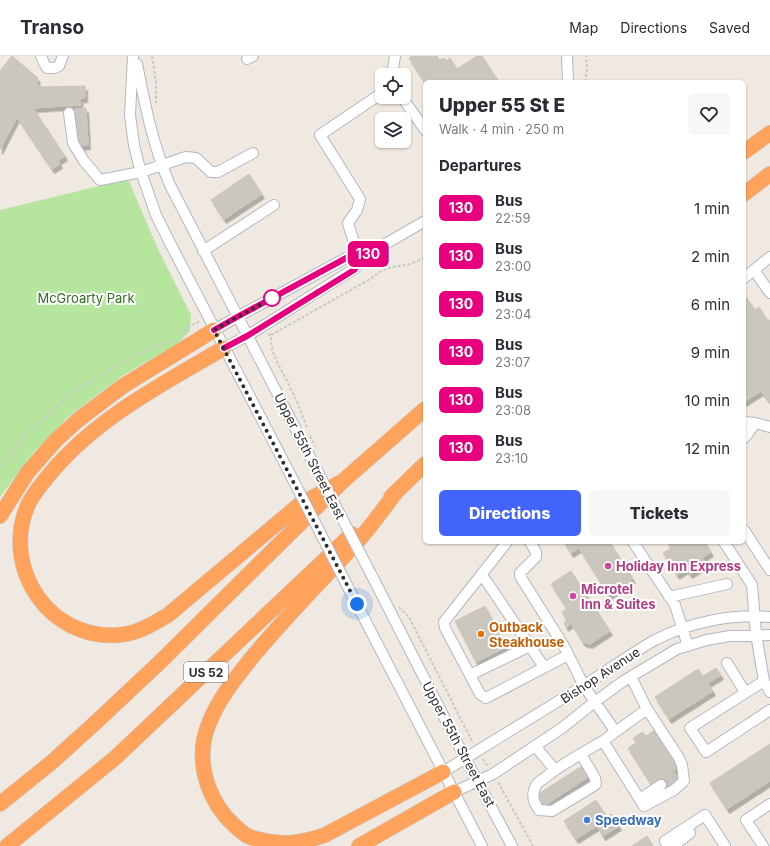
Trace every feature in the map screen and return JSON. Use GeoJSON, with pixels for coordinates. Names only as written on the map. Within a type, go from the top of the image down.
{"type":"FeatureCollection","features":[{"type":"Feature","properties":{"kind":"highway"},"geometry":{"type":"LineString","coordinates":[[746,151],[770,133]]}},
{"type":"Feature","properties":{"kind":"highway"},"geometry":{"type":"LineString","coordinates":[[746,192],[770,174]]}},
{"type":"Feature","properties":{"kind":"highway"},"geometry":{"type":"LineString","coordinates":[[0,516],[28,472],[56,440],[78,420],[123,386],[211,324]]}},
{"type":"Feature","properties":{"kind":"highway"},"geometry":{"type":"LineString","coordinates":[[224,348],[112,416],[90,433],[70,452],[36,490],[27,507],[20,540],[22,562],[28,581],[37,597],[52,613],[67,624],[84,631],[100,635],[119,636],[137,632],[168,615],[299,505],[343,482]]}},
{"type":"Feature","properties":{"kind":"highway","name":"US 52"},"geometry":{"type":"LineString","coordinates":[[0,804],[57,757],[154,668],[343,482],[423,411]]}},
{"type":"Feature","properties":{"kind":"highway","name":"US 52"},"geometry":{"type":"LineString","coordinates":[[7,846],[115,758],[423,466]]}},
{"type":"Feature","properties":{"kind":"highway"},"geometry":{"type":"LineString","coordinates":[[397,491],[357,542],[272,633],[234,680],[218,704],[207,726],[202,762],[206,782],[212,795],[232,824],[247,836],[267,842],[286,844],[305,842],[325,836],[443,772]]}},
{"type":"Feature","properties":{"kind":"highway"},"geometry":{"type":"LineString","coordinates":[[358,846],[454,792]]}},
{"type":"Feature","properties":{"kind":"street"},"geometry":{"type":"LineString","coordinates":[[41,56],[47,68],[54,68],[59,66],[63,56]]}},
{"type":"Feature","properties":{"kind":"street","name":"Upper 55th Street East"},"geometry":{"type":"LineString","coordinates":[[134,56],[146,111],[161,165],[170,185],[512,846]]}},
{"type":"Feature","properties":{"kind":"street","name":"Upper 55th Street East"},"geometry":{"type":"LineString","coordinates":[[134,56],[130,115],[141,172],[156,215],[482,846]]}},
{"type":"Feature","properties":{"kind":"street"},"geometry":{"type":"LineString","coordinates":[[393,68],[395,56]]}},
{"type":"Feature","properties":{"kind":"street"},"geometry":{"type":"LineString","coordinates":[[567,56],[568,80]]}},
{"type":"Feature","properties":{"kind":"street"},"geometry":{"type":"LineString","coordinates":[[363,255],[348,223],[357,210],[360,199],[320,135],[375,98]]}},
{"type":"Feature","properties":{"kind":"street"},"geometry":{"type":"LineString","coordinates":[[407,104],[423,127]]}},
{"type":"Feature","properties":{"kind":"street"},"geometry":{"type":"LineString","coordinates":[[69,113],[73,143],[84,161],[100,180],[141,172],[186,157],[196,158],[211,172],[218,172],[253,153]]}},
{"type":"Feature","properties":{"kind":"street"},"geometry":{"type":"LineString","coordinates":[[203,250],[274,205]]}},
{"type":"Feature","properties":{"kind":"street"},"geometry":{"type":"LineString","coordinates":[[211,324],[237,317],[348,257],[363,255],[423,222]]}},
{"type":"Feature","properties":{"kind":"street"},"geometry":{"type":"LineString","coordinates":[[224,348],[247,336],[354,270],[363,255]]}},
{"type":"Feature","properties":{"kind":"street"},"geometry":{"type":"LineString","coordinates":[[746,276],[770,257]]}},
{"type":"Feature","properties":{"kind":"street"},"geometry":{"type":"LineString","coordinates":[[754,270],[770,293]]}},
{"type":"Feature","properties":{"kind":"street"},"geometry":{"type":"LineString","coordinates":[[746,422],[770,427]]}},
{"type":"Feature","properties":{"kind":"street"},"geometry":{"type":"LineString","coordinates":[[746,436],[755,423]]}},
{"type":"Feature","properties":{"kind":"street"},"geometry":{"type":"LineString","coordinates":[[746,533],[770,570]]}},
{"type":"Feature","properties":{"kind":"street"},"geometry":{"type":"LineString","coordinates":[[505,544],[444,622],[445,628],[480,694],[486,698],[568,655]]}},
{"type":"Feature","properties":{"kind":"street"},"geometry":{"type":"LineString","coordinates":[[531,544],[536,552],[536,557],[520,573],[520,576],[568,655],[584,686],[615,731]]}},
{"type":"Feature","properties":{"kind":"street"},"geometry":{"type":"LineString","coordinates":[[634,544],[674,605],[688,646]]}},
{"type":"Feature","properties":{"kind":"street"},"geometry":{"type":"LineString","coordinates":[[725,544],[752,585],[756,634],[766,669],[764,681],[770,692]]}},
{"type":"Feature","properties":{"kind":"street"},"geometry":{"type":"LineString","coordinates":[[481,575],[544,667]]}},
{"type":"Feature","properties":{"kind":"street"},"geometry":{"type":"LineString","coordinates":[[669,597],[727,584]]}},
{"type":"Feature","properties":{"kind":"street","name":"Bishop Avenue"},"geometry":{"type":"LineString","coordinates":[[443,772],[656,640],[682,629],[709,621],[732,617],[770,617]]}},
{"type":"Feature","properties":{"kind":"street","name":"Bishop Avenue"},"geometry":{"type":"LineString","coordinates":[[454,792],[493,774],[562,728],[595,701],[677,649],[707,640],[730,636],[756,634],[770,635]]}},
{"type":"Feature","properties":{"kind":"street"},"geometry":{"type":"LineString","coordinates":[[470,675],[530,646]]}},
{"type":"Feature","properties":{"kind":"street"},"geometry":{"type":"LineString","coordinates":[[727,663],[745,692]]}},
{"type":"Feature","properties":{"kind":"street"},"geometry":{"type":"LineString","coordinates":[[631,677],[647,709],[679,758],[679,773],[684,781],[678,786],[642,802]]}},
{"type":"Feature","properties":{"kind":"street"},"geometry":{"type":"LineString","coordinates":[[764,681],[690,728],[706,752],[770,710]]}},
{"type":"Feature","properties":{"kind":"street"},"geometry":{"type":"LineString","coordinates":[[581,754],[595,778],[595,786],[552,811],[539,810],[534,804],[533,794],[537,784],[555,770],[603,740],[647,709]]}},
{"type":"Feature","properties":{"kind":"street"},"geometry":{"type":"LineString","coordinates":[[603,740],[642,802]]}},
{"type":"Feature","properties":{"kind":"street"},"geometry":{"type":"LineString","coordinates":[[535,746],[555,770]]}},
{"type":"Feature","properties":{"kind":"street"},"geometry":{"type":"LineString","coordinates":[[642,802],[661,785]]}},
{"type":"Feature","properties":{"kind":"street"},"geometry":{"type":"LineString","coordinates":[[763,846],[746,820],[770,804]]}},
{"type":"Feature","properties":{"kind":"street"},"geometry":{"type":"LineString","coordinates":[[668,846],[665,841],[702,818]]}},
{"type":"Feature","properties":{"kind":"street"},"geometry":{"type":"LineString","coordinates":[[676,846],[682,838],[695,830],[702,818]]}},
{"type":"Feature","properties":{"kind":"street"},"geometry":{"type":"LineString","coordinates":[[702,818],[725,846]]}},
{"type":"Feature","properties":{"kind":"path"},"geometry":{"type":"LineString","coordinates":[[585,80],[587,69],[586,56]]}},
{"type":"Feature","properties":{"kind":"path"},"geometry":{"type":"LineString","coordinates":[[271,335],[372,278],[379,271],[390,267],[410,264],[423,259]]}},
{"type":"Feature","properties":{"kind":"path"},"geometry":{"type":"LineString","coordinates":[[0,466],[28,433],[79,388],[133,356],[180,337],[188,327],[211,324]]}},
{"type":"Feature","properties":{"kind":"path"},"geometry":{"type":"LineString","coordinates":[[396,604],[410,617],[466,732],[493,774],[533,846]]}},
{"type":"Feature","properties":{"kind":"green space","name":"McGroarty Park"},"geometry":{"type":"Polygon","coordinates":[[[128,179],[158,249],[191,315],[190,331],[177,344],[122,376],[68,417],[33,453],[0,497],[0,210],[128,179]]]}},
{"type":"Feature","properties":{"kind":"building"},"geometry":{"type":"Polygon","coordinates":[[[12,56],[38,78],[38,87],[85,86],[85,98],[80,98],[81,105],[33,108],[65,156],[58,161],[60,164],[52,169],[17,117],[0,150],[0,84],[2,82],[0,81],[0,71],[12,56]]]}},
{"type":"Feature","properties":{"kind":"building"},"geometry":{"type":"Polygon","coordinates":[[[412,56],[437,56],[440,60],[444,58],[446,61],[450,58],[457,69],[477,56],[482,56],[498,80],[423,80],[409,58],[412,56]]]}},
{"type":"Feature","properties":{"kind":"building"},"geometry":{"type":"Polygon","coordinates":[[[86,108],[88,145],[77,146],[75,109],[86,108]]]}},
{"type":"Feature","properties":{"kind":"building"},"geometry":{"type":"Polygon","coordinates":[[[249,174],[262,194],[224,219],[211,200],[249,174]]]}},
{"type":"Feature","properties":{"kind":"building"},"geometry":{"type":"Polygon","coordinates":[[[746,299],[755,310],[759,307],[768,321],[770,320],[770,402],[761,391],[746,401],[746,299]]]}},
{"type":"Feature","properties":{"kind":"building","name":"Holiday Inn Express"},"geometry":{"type":"Polygon","coordinates":[[[565,544],[611,544],[633,579],[609,595],[579,548],[571,553],[565,544]]]}},
{"type":"Feature","properties":{"kind":"building"},"geometry":{"type":"Polygon","coordinates":[[[668,544],[706,544],[711,552],[702,558],[706,564],[690,574],[686,569],[677,575],[663,553],[671,548],[668,544]]]}},
{"type":"Feature","properties":{"kind":"building","name":"Microtel Inn & Suites"},"geometry":{"type":"Polygon","coordinates":[[[571,571],[610,631],[590,644],[583,642],[571,623],[566,627],[564,623],[567,621],[562,612],[567,608],[551,584],[571,571]]]}},
{"type":"Feature","properties":{"kind":"building","name":"Outback Steakhouse"},"geometry":{"type":"Polygon","coordinates":[[[485,606],[506,647],[476,662],[455,621],[485,606]]]}},
{"type":"Feature","properties":{"kind":"building"},"geometry":{"type":"Polygon","coordinates":[[[716,668],[721,675],[708,683],[713,691],[669,719],[655,697],[698,669],[703,676],[716,668]]]}},
{"type":"Feature","properties":{"kind":"building"},"geometry":{"type":"Polygon","coordinates":[[[655,730],[679,767],[673,771],[680,781],[665,791],[657,780],[651,784],[628,748],[636,743],[633,738],[643,732],[646,736],[655,730]]]}},
{"type":"Feature","properties":{"kind":"building"},"geometry":{"type":"Polygon","coordinates":[[[770,744],[770,781],[727,809],[710,783],[770,744]]]}},
{"type":"Feature","properties":{"kind":"building"},"geometry":{"type":"Polygon","coordinates":[[[582,766],[588,777],[544,806],[537,795],[582,766]]]}},
{"type":"Feature","properties":{"kind":"building"},"geometry":{"type":"Polygon","coordinates":[[[596,800],[607,817],[611,814],[619,826],[603,836],[597,826],[576,839],[564,821],[596,800]]]}},
{"type":"Feature","properties":{"kind":"building"},"geometry":{"type":"Polygon","coordinates":[[[647,836],[653,846],[632,846],[647,836]]]}},
{"type":"Feature","properties":{"kind":"tunnel"},"geometry":{"type":"LineString","coordinates":[[661,785],[676,775]]}},
{"type":"Feature","properties":{"kind":"bus line","name":"130"},"geometry":{"type":"LineString","coordinates":[[214,330],[348,257],[368,254],[354,270],[247,336],[224,348]]}},
{"type":"Feature","properties":{"kind":"place","name":"Holiday Inn Express"},"geometry":{"type":"Point","coordinates":[608,566]}},
{"type":"Feature","properties":{"kind":"place","name":"Microtel Inn & Suites"},"geometry":{"type":"Point","coordinates":[573,596]}},
{"type":"Feature","properties":{"kind":"place","name":"Outback Steakhouse"},"geometry":{"type":"Point","coordinates":[481,634]}},
{"type":"Feature","properties":{"kind":"place","name":"Speedway"},"geometry":{"type":"Point","coordinates":[587,820]}},
{"type":"Feature","properties":{"kind":"route"},"geometry":{"type":"LineString","coordinates":[[272,298],[214,330],[357,604]]}}]}
